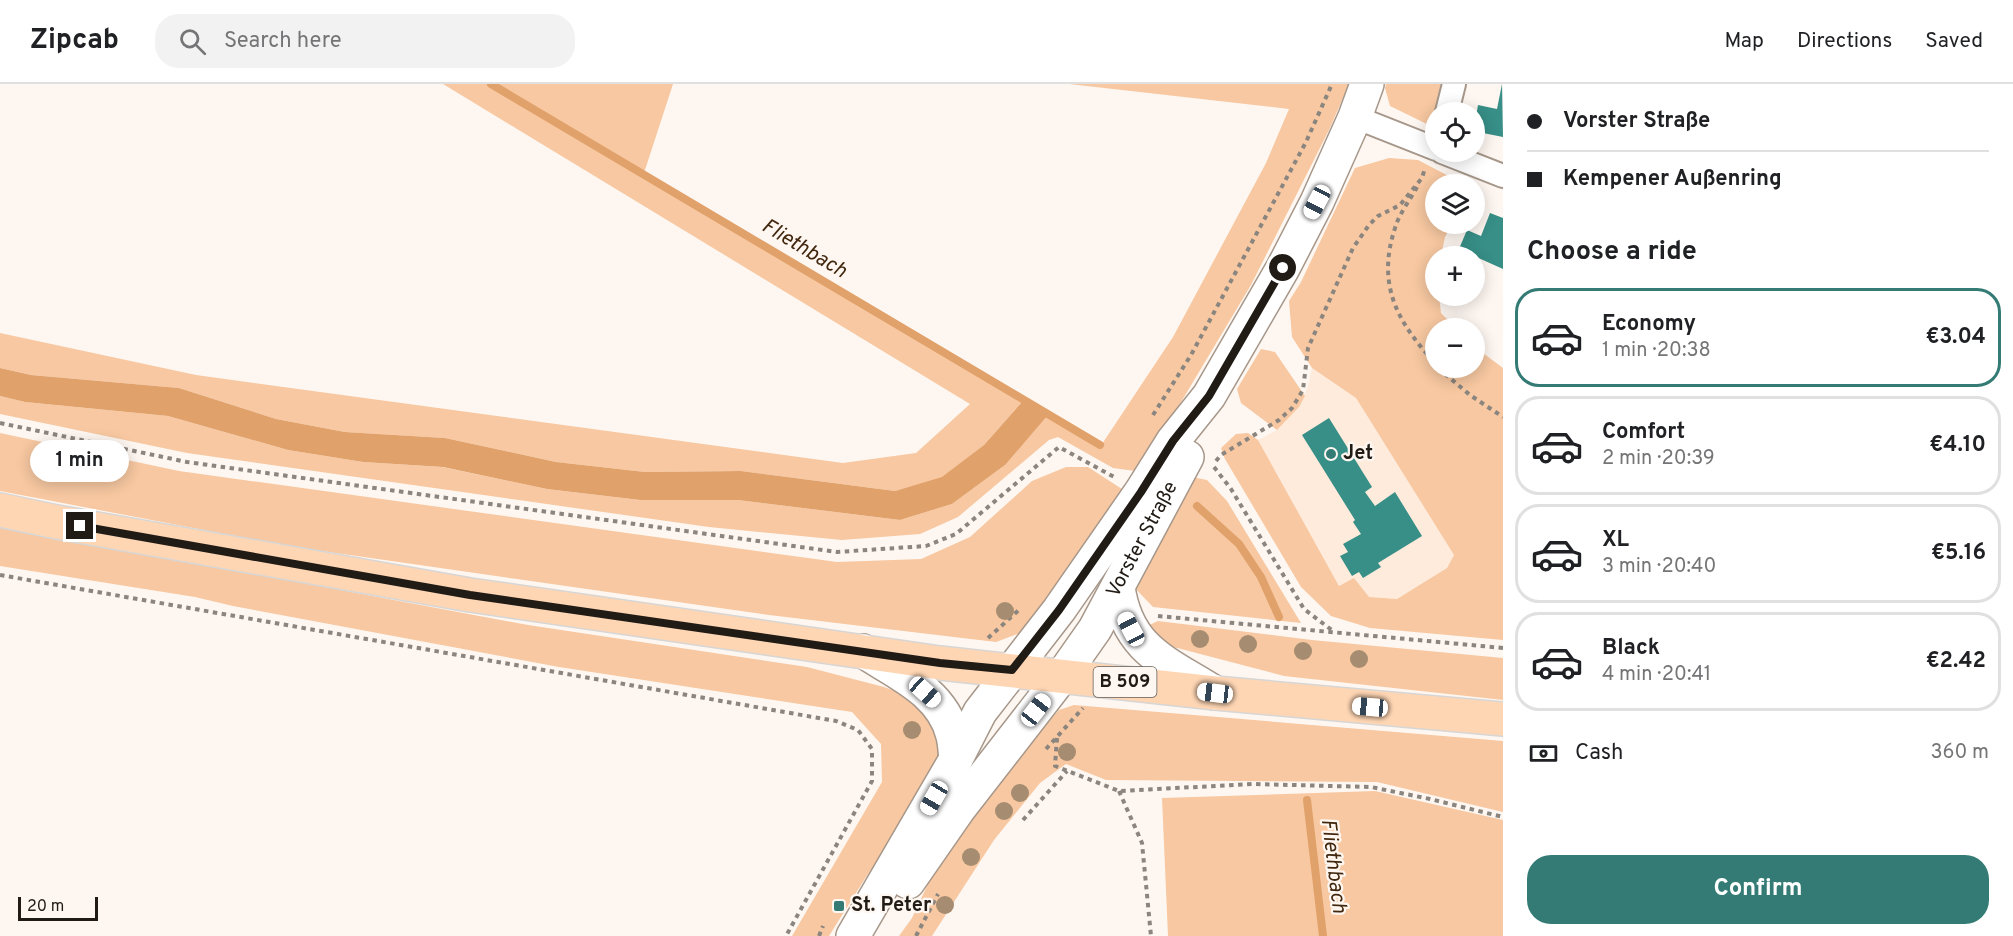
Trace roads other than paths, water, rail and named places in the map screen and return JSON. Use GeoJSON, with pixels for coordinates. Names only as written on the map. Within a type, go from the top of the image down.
{"type":"FeatureCollection","features":[{"type":"Feature","properties":{"kind":"main road","name":"Vorster Straße"},"geometry":{"type":"LineString","coordinates":[[854,936],[956,759],[980,712],[1059,610],[1127,485],[1173,441],[1209,396],[1283,268],[1317,202],[1355,117],[1367,84]]}},
{"type":"Feature","properties":{"kind":"main road","name":"Vorster Straße"},"geometry":{"type":"LineString","coordinates":[[870,936],[958,810],[1062,676],[1095,628],[1190,450],[1209,396]]}},
{"type":"Feature","properties":{"kind":"main road","name":"B 509"},"geometry":{"type":"LineString","coordinates":[[0,510],[470,595],[940,663],[1215,693],[1503,719]]}},
{"type":"Feature","properties":{"kind":"main road"},"geometry":{"type":"LineString","coordinates":[[1118,587],[1124,616],[1143,646],[1215,693]]}},
{"type":"Feature","properties":{"kind":"main road"},"geometry":{"type":"LineString","coordinates":[[863,651],[911,681],[937,702],[952,734],[956,759]]}},
{"type":"Feature","properties":{"kind":"street"},"geometry":{"type":"LineString","coordinates":[[1450,102],[1454,84]]}},
{"type":"Feature","properties":{"kind":"street"},"geometry":{"type":"LineString","coordinates":[[1355,117],[1425,144]]}},
{"type":"Feature","properties":{"kind":"street"},"geometry":{"type":"LineString","coordinates":[[1469,162],[1503,176]]}},
{"type":"Feature","properties":{"kind":"waterway","name":"Fliethbach"},"geometry":{"type":"LineString","coordinates":[[491,84],[1100,445]]}},
{"type":"Feature","properties":{"kind":"waterway","name":"Fliethbach"},"geometry":{"type":"LineString","coordinates":[[1197,506],[1239,544],[1261,577],[1279,617]]}},
{"type":"Feature","properties":{"kind":"waterway","name":"Fliethbach"},"geometry":{"type":"LineString","coordinates":[[1307,800],[1323,936]]}},
{"type":"Feature","properties":{"kind":"place","name":"Jet"},"geometry":{"type":"Point","coordinates":[1331,454]}},
{"type":"Feature","properties":{"kind":"place","name":"St. Peter"},"geometry":{"type":"Point","coordinates":[839,906]}}]}
